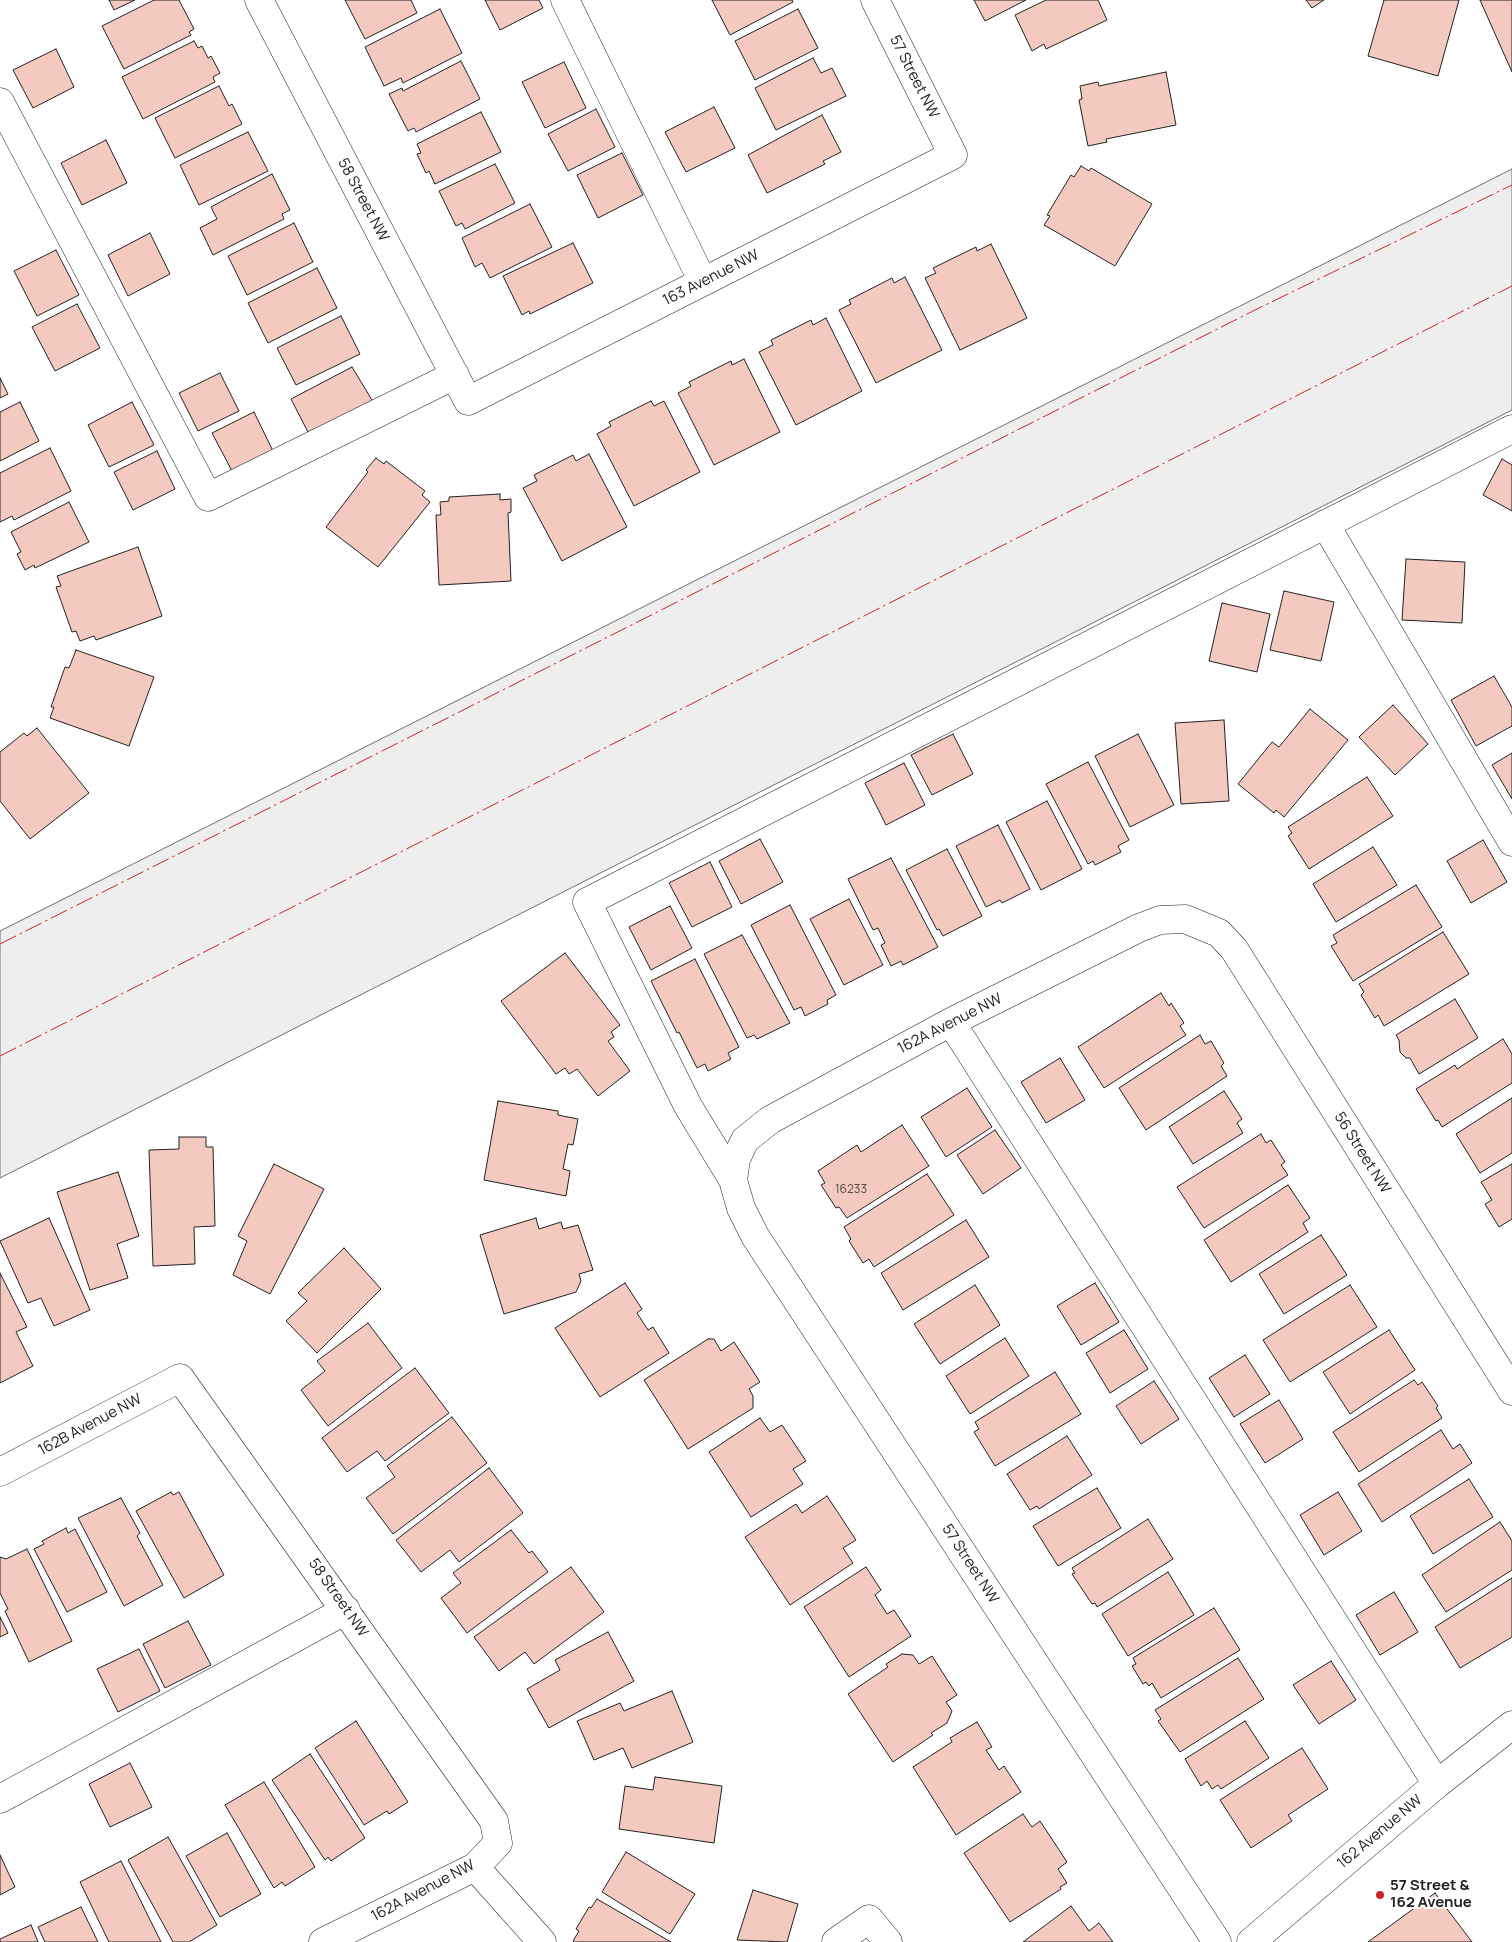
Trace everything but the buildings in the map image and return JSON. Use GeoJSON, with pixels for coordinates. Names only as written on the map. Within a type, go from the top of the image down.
{"type":"FeatureCollection","features":[{"type":"Feature","properties":{"kind":"street","name":"58 Street NW"},"geometry":{"type":"LineString","coordinates":[[259,0],[468,401]]}},
{"type":"Feature","properties":{"kind":"street"},"geometry":{"type":"LineString","coordinates":[[565,0],[702,282]]}},
{"type":"Feature","properties":{"kind":"street","name":"57 Street NW"},"geometry":{"type":"LineString","coordinates":[[875,0],[953,155]]}},
{"type":"Feature","properties":{"kind":"street"},"geometry":{"type":"LineString","coordinates":[[0,102],[208,497],[455,375]]}},
{"type":"Feature","properties":{"kind":"street","name":"163 Avenue NW"},"geometry":{"type":"LineString","coordinates":[[468,401],[953,155]]}},
{"type":"Feature","properties":{"kind":"street"},"geometry":{"type":"LineString","coordinates":[[733,1180],[688,1106],[587,902],[1512,429]]}},
{"type":"Feature","properties":{"kind":"street"},"geometry":{"type":"LineString","coordinates":[[1325,524],[1512,842]]}},
{"type":"Feature","properties":{"kind":"street","name":"162A Avenue NW"},"geometry":{"type":"LineString","coordinates":[[733,1180],[736,1159],[745,1140],[770,1120],[951,1022],[1160,920],[1185,919],[1203,925]]}},
{"type":"Feature","properties":{"kind":"street","name":"56 Street NW"},"geometry":{"type":"LineString","coordinates":[[1203,925],[1219,933],[1234,949],[1512,1391]]}},
{"type":"Feature","properties":{"kind":"street"},"geometry":{"type":"LineString","coordinates":[[951,1022],[1437,1784]]}},
{"type":"Feature","properties":{"kind":"street","name":"57 Street NW"},"geometry":{"type":"LineString","coordinates":[[733,1180],[741,1208],[755,1236],[1217,1942]]}},
{"type":"Feature","properties":{"kind":"street","name":"58 Street NW"},"geometry":{"type":"LineString","coordinates":[[180,1378],[494,1821]]}},
{"type":"Feature","properties":{"kind":"street","name":"162B Avenue NW"},"geometry":{"type":"LineString","coordinates":[[0,1472],[180,1378]]}},
{"type":"Feature","properties":{"kind":"street"},"geometry":{"type":"LineString","coordinates":[[0,1799],[346,1610]]}},
{"type":"Feature","properties":{"kind":"street","name":"162 Avenue NW"},"geometry":{"type":"LineString","coordinates":[[1251,1942],[1437,1784],[1512,1725]]}},
{"type":"Feature","properties":{"kind":"street","name":"162A Avenue NW"},"geometry":{"type":"LineString","coordinates":[[323,1942],[475,1867],[498,1843],[494,1821]]}},
{"type":"Feature","properties":{"kind":"street"},"geometry":{"type":"LineString","coordinates":[[475,1867],[542,1942]]}},
{"type":"Feature","properties":{"kind":"street"},"geometry":{"type":"LineString","coordinates":[[836,1942],[869,1919],[888,1942]]}},
{"type":"Feature","properties":{"kind":"shaded area"},"geometry":{"type":"Polygon","coordinates":[[[1512,169],[1512,410],[0,1178],[0,931],[1512,169]]]}},
{"type":"Feature","properties":{"kind":"power"},"geometry":{"type":"LineString","coordinates":[[0,944],[1255,310],[1512,185]]}},
{"type":"Feature","properties":{"kind":"power"},"geometry":{"type":"LineString","coordinates":[[0,1056],[1512,286]]}},
{"type":"Feature","properties":{"kind":"place","name":"57 Street & 162 Avenue"},"geometry":{"type":"Point","coordinates":[1380,1895]}}]}
